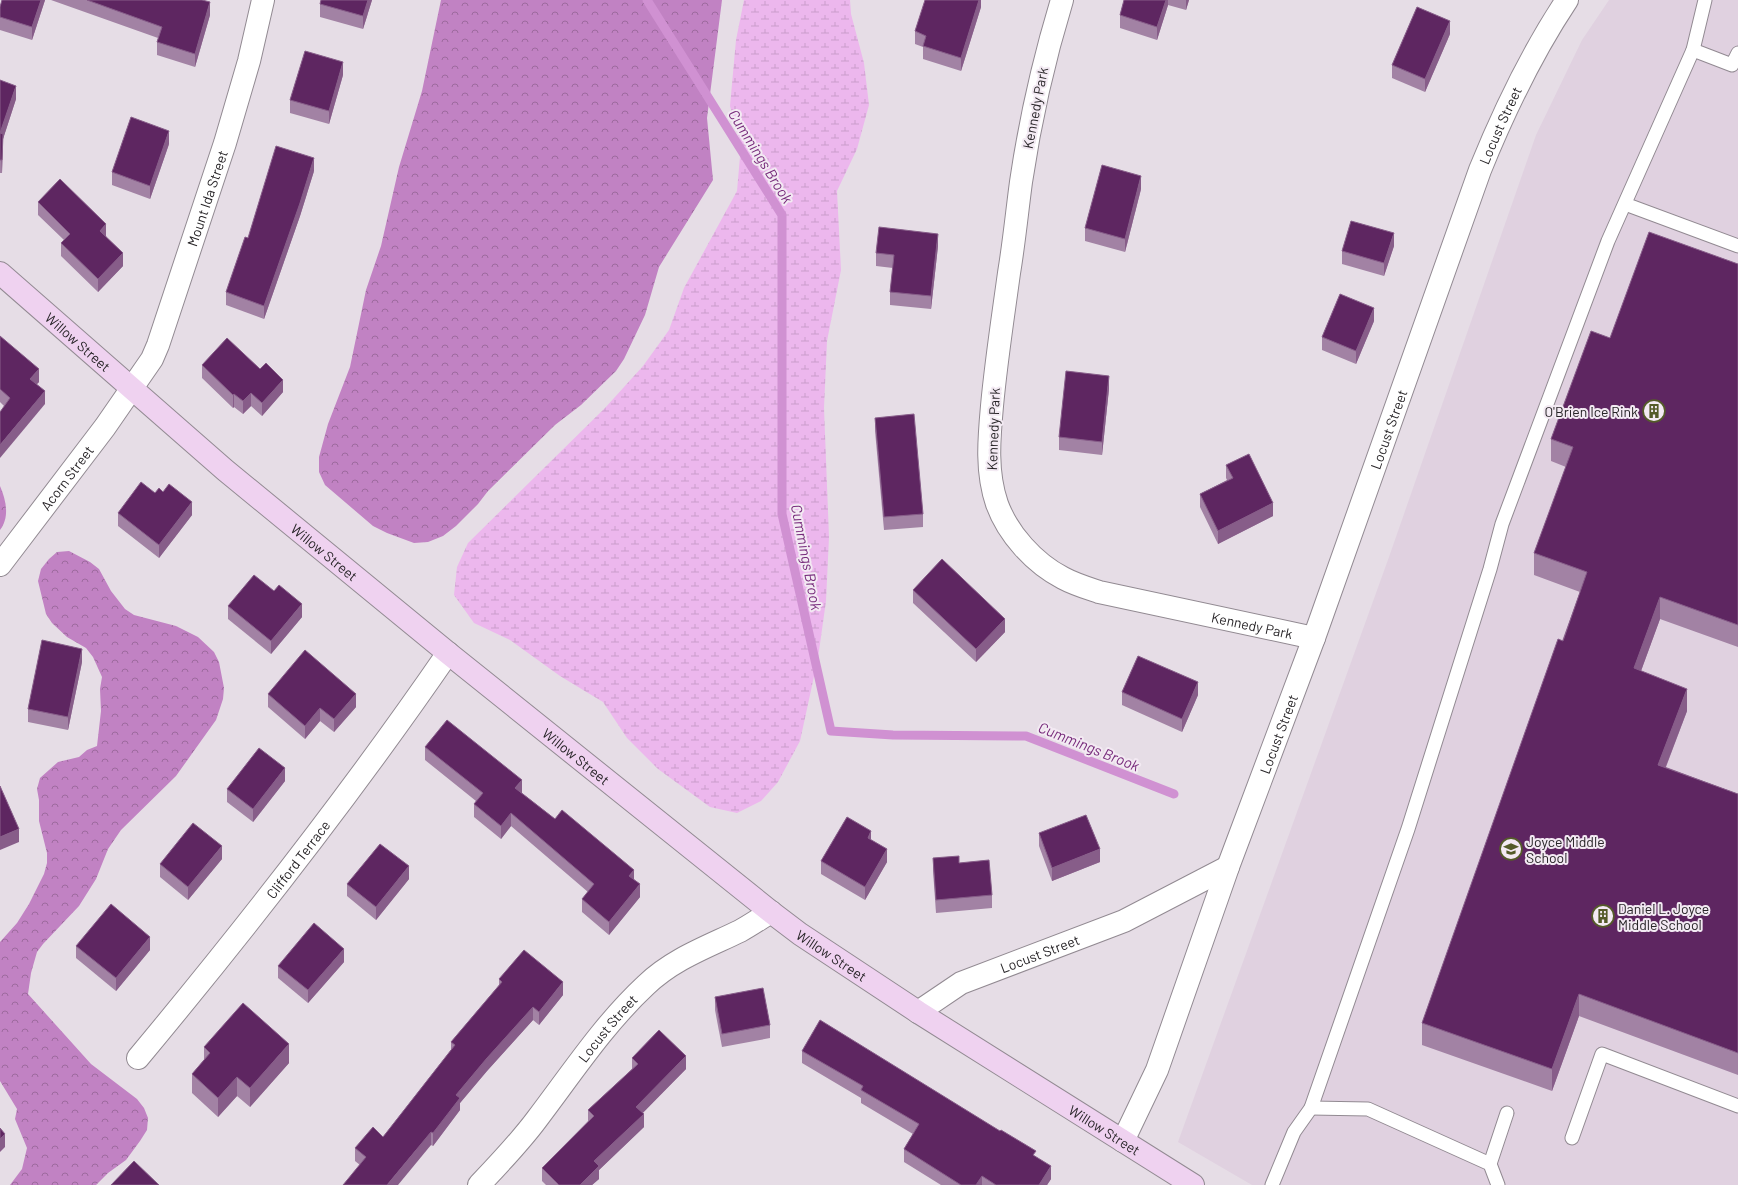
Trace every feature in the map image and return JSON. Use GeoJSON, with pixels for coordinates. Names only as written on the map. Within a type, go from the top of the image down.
{"type":"FeatureCollection","features":[{"type":"Feature","properties":{"kind":"street","name":"Mount Ida Street"},"geometry":{"type":"LineString","coordinates":[[132,388],[152,359],[161,338],[225,143],[249,61],[263,0]]}},
{"type":"Feature","properties":{"kind":"street","name":"Kennedy Park"},"geometry":{"type":"LineString","coordinates":[[1062,0],[1042,72],[1025,160],[994,385],[989,440],[989,464],[993,492],[997,505],[1009,529],[1031,554],[1052,572],[1080,586],[1100,592],[1314,638]]}},
{"type":"Feature","properties":{"kind":"street","name":"Locust Street"},"geometry":{"type":"LineString","coordinates":[[1123,1141],[1157,1070],[1228,867],[1314,638],[1480,170],[1511,96],[1549,28],[1567,0]]}},
{"type":"Feature","properties":{"kind":"street","name":"Willow Street"},"geometry":{"type":"LineString","coordinates":[[0,273],[225,470],[448,653],[771,912],[806,938],[918,1012],[1193,1185]]}},
{"type":"Feature","properties":{"kind":"street","name":"Acorn Street"},"geometry":{"type":"LineString","coordinates":[[0,565],[76,467],[132,388]]}},
{"type":"Feature","properties":{"kind":"street","name":"Clifford Terrace"},"geometry":{"type":"LineString","coordinates":[[138,1058],[275,890],[395,729],[448,653]]}},
{"type":"Feature","properties":{"kind":"street","name":"Locust Street"},"geometry":{"type":"LineString","coordinates":[[918,1012],[961,983],[1124,921],[1228,867]]}},
{"type":"Feature","properties":{"kind":"street","name":"Locust Street"},"geometry":{"type":"LineString","coordinates":[[479,1185],[536,1120],[599,1036],[646,984],[668,967],[693,952],[741,930],[771,912]]}},
{"type":"Feature","properties":{"kind":"lane"},"geometry":{"type":"LineString","coordinates":[[1272,1185],[1294,1132],[1311,1108],[1408,829],[1490,569],[1502,524],[1608,241],[1693,50],[1705,0]]}},
{"type":"Feature","properties":{"kind":"lane"},"geometry":{"type":"LineString","coordinates":[[1693,50],[1732,65],[1738,53]]}},
{"type":"Feature","properties":{"kind":"lane"},"geometry":{"type":"LineString","coordinates":[[1625,204],[1738,246]]}},
{"type":"Feature","properties":{"kind":"lane"},"geometry":{"type":"LineString","coordinates":[[1572,1138],[1602,1054],[1738,1106]]}},
{"type":"Feature","properties":{"kind":"lane"},"geometry":{"type":"LineString","coordinates":[[1311,1108],[1368,1109],[1490,1164]]}},
{"type":"Feature","properties":{"kind":"lane"},"geometry":{"type":"LineString","coordinates":[[1498,1185],[1490,1164],[1507,1113]]}},
{"type":"Feature","properties":{"kind":"shaded area","name":"Joyce Middle School"},"geometry":{"type":"Polygon","coordinates":[[[1609,0],[1738,0],[1738,1185],[1252,1185],[1178,1142],[1389,557],[1536,135],[1582,40],[1609,0]]]}},
{"type":"Feature","properties":{"kind":"green space"},"geometry":{"type":"Polygon","coordinates":[[[441,0],[722,0],[707,118],[713,180],[659,267],[645,315],[624,359],[616,371],[581,405],[555,425],[488,491],[478,504],[456,526],[443,536],[428,542],[414,543],[373,526],[325,485],[319,472],[319,457],[328,424],[350,367],[366,290],[381,246],[399,167],[422,91],[441,0]]]}},
{"type":"Feature","properties":{"kind":"green space"},"geometry":{"type":"Polygon","coordinates":[[[744,0],[850,0],[851,14],[864,63],[869,105],[857,149],[837,191],[841,270],[827,341],[824,408],[829,537],[826,601],[818,658],[800,741],[778,782],[761,801],[737,813],[710,807],[658,769],[627,738],[603,702],[560,676],[510,640],[474,623],[454,595],[457,567],[468,543],[605,408],[643,366],[669,330],[684,288],[737,191],[741,145],[730,106],[736,40],[744,0]]]}},
{"type":"Feature","properties":{"kind":"green space"},"geometry":{"type":"Polygon","coordinates":[[[0,486],[4,497],[6,514],[0,530],[0,486]]]}},
{"type":"Feature","properties":{"kind":"green space"},"geometry":{"type":"Polygon","coordinates":[[[69,551],[90,562],[99,569],[111,591],[125,609],[134,615],[176,626],[198,637],[214,652],[219,662],[224,688],[223,699],[216,720],[176,776],[121,830],[108,849],[96,879],[79,906],[37,952],[31,973],[28,994],[91,1064],[137,1099],[144,1108],[148,1118],[147,1130],[126,1160],[108,1173],[96,1185],[10,1185],[22,1169],[27,1148],[15,1119],[17,1109],[0,1081],[0,942],[17,923],[29,904],[44,874],[47,863],[47,853],[39,821],[39,800],[37,789],[40,778],[58,762],[79,757],[87,750],[97,746],[101,711],[100,689],[102,677],[93,657],[86,648],[67,637],[52,623],[46,614],[38,581],[41,569],[49,559],[57,552],[69,551]]]}},
{"type":"Feature","properties":{"kind":"building"},"geometry":{"type":"Polygon","coordinates":[[[2,0],[41,0],[32,27],[0,17],[2,0]]]}},
{"type":"Feature","properties":{"kind":"building"},"geometry":{"type":"Polygon","coordinates":[[[87,0],[202,0],[210,2],[195,54],[157,42],[162,27],[87,0]]]}},
{"type":"Feature","properties":{"kind":"building"},"geometry":{"type":"Polygon","coordinates":[[[321,0],[368,0],[363,16],[320,4],[321,0]]]}},
{"type":"Feature","properties":{"kind":"building"},"geometry":{"type":"Polygon","coordinates":[[[925,0],[979,0],[961,58],[923,46],[926,36],[915,31],[925,0]]]}},
{"type":"Feature","properties":{"kind":"building"},"geometry":{"type":"Polygon","coordinates":[[[1124,0],[1166,0],[1157,27],[1120,15],[1124,0]]]}},
{"type":"Feature","properties":{"kind":"building"},"geometry":{"type":"Polygon","coordinates":[[[1417,7],[1450,21],[1425,79],[1392,65],[1417,7]]]}},
{"type":"Feature","properties":{"kind":"building"},"geometry":{"type":"Polygon","coordinates":[[[305,51],[343,62],[329,111],[290,100],[305,51]]]}},
{"type":"Feature","properties":{"kind":"building"},"geometry":{"type":"Polygon","coordinates":[[[0,80],[16,86],[0,133],[0,80]]]}},
{"type":"Feature","properties":{"kind":"building"},"geometry":{"type":"Polygon","coordinates":[[[131,117],[169,131],[150,186],[112,172],[131,117]]]}},
{"type":"Feature","properties":{"kind":"building"},"geometry":{"type":"Polygon","coordinates":[[[0,133],[3,134],[2,160],[0,160],[0,133]]]}},
{"type":"Feature","properties":{"kind":"building"},"geometry":{"type":"Polygon","coordinates":[[[276,146],[314,158],[264,306],[226,292],[245,237],[248,238],[276,146]]]}},
{"type":"Feature","properties":{"kind":"building"},"geometry":{"type":"Polygon","coordinates":[[[1102,165],[1141,176],[1125,239],[1085,228],[1102,165]]]}},
{"type":"Feature","properties":{"kind":"building"},"geometry":{"type":"Polygon","coordinates":[[[60,179],[106,224],[100,231],[123,253],[98,279],[61,243],[70,234],[38,202],[60,179]]]}},
{"type":"Feature","properties":{"kind":"building"},"geometry":{"type":"Polygon","coordinates":[[[1351,221],[1394,233],[1384,263],[1342,251],[1351,221]]]}},
{"type":"Feature","properties":{"kind":"building"},"geometry":{"type":"Polygon","coordinates":[[[879,227],[938,234],[931,296],[890,292],[894,255],[876,253],[879,227]]]}},
{"type":"Feature","properties":{"kind":"building"},"geometry":{"type":"Polygon","coordinates":[[[1649,232],[1738,264],[1738,625],[1660,597],[1634,668],[1687,689],[1658,765],[1738,794],[1738,1053],[1579,994],[1552,1069],[1422,1023],[1558,639],[1563,641],[1587,572],[1534,553],[1573,447],[1551,439],[1591,331],[1610,338],[1649,232]]]}},
{"type":"Feature","properties":{"kind":"building"},"geometry":{"type":"Polygon","coordinates":[[[1340,294],[1374,308],[1356,351],[1322,337],[1340,294]]]}},
{"type":"Feature","properties":{"kind":"building"},"geometry":{"type":"Polygon","coordinates":[[[0,336],[39,369],[30,379],[45,391],[0,445],[0,412],[10,398],[0,389],[0,336]]]}},
{"type":"Feature","properties":{"kind":"building"},"geometry":{"type":"Polygon","coordinates":[[[227,338],[260,369],[266,363],[283,380],[262,403],[251,393],[243,401],[234,394],[233,395],[202,365],[227,338]]]}},
{"type":"Feature","properties":{"kind":"building"},"geometry":{"type":"Polygon","coordinates":[[[1066,371],[1109,376],[1102,442],[1059,437],[1066,371]]]}},
{"type":"Feature","properties":{"kind":"building"},"geometry":{"type":"Polygon","coordinates":[[[914,414],[923,514],[884,517],[875,418],[914,414]]]}},
{"type":"Feature","properties":{"kind":"building"},"geometry":{"type":"Polygon","coordinates":[[[1249,454],[1273,503],[1218,531],[1200,494],[1233,478],[1226,465],[1249,454]]]}},
{"type":"Feature","properties":{"kind":"building"},"geometry":{"type":"Polygon","coordinates":[[[141,482],[155,493],[159,488],[163,492],[169,484],[192,502],[159,545],[118,513],[141,482]]]}},
{"type":"Feature","properties":{"kind":"building"},"geometry":{"type":"Polygon","coordinates":[[[942,559],[1005,619],[976,649],[913,590],[942,559]]]}},
{"type":"Feature","properties":{"kind":"building"},"geometry":{"type":"Polygon","coordinates":[[[254,575],[274,591],[279,585],[302,604],[271,641],[228,606],[254,575]]]}},
{"type":"Feature","properties":{"kind":"building"},"geometry":{"type":"Polygon","coordinates":[[[42,640],[82,649],[68,717],[28,709],[42,640]]]}},
{"type":"Feature","properties":{"kind":"building"},"geometry":{"type":"Polygon","coordinates":[[[305,650],[356,694],[334,719],[320,708],[305,726],[268,694],[305,650]]]}},
{"type":"Feature","properties":{"kind":"building"},"geometry":{"type":"Polygon","coordinates":[[[1138,656],[1198,682],[1182,719],[1122,692],[1138,656]]]}},
{"type":"Feature","properties":{"kind":"building"},"geometry":{"type":"Polygon","coordinates":[[[447,720],[522,780],[515,788],[555,819],[562,810],[634,870],[629,876],[640,884],[609,922],[582,899],[594,884],[511,813],[501,826],[474,804],[483,793],[425,747],[447,720]]]}},
{"type":"Feature","properties":{"kind":"building"},"geometry":{"type":"Polygon","coordinates":[[[259,748],[285,768],[253,809],[227,789],[259,748]]]}},
{"type":"Feature","properties":{"kind":"building"},"geometry":{"type":"Polygon","coordinates":[[[0,786],[19,829],[0,837],[0,786]]]}},
{"type":"Feature","properties":{"kind":"building"},"geometry":{"type":"Polygon","coordinates":[[[1086,815],[1100,849],[1052,868],[1039,833],[1086,815]]]}},
{"type":"Feature","properties":{"kind":"building"},"geometry":{"type":"Polygon","coordinates":[[[847,817],[871,831],[868,838],[887,849],[865,887],[821,861],[847,817]]]}},
{"type":"Feature","properties":{"kind":"building"},"geometry":{"type":"Polygon","coordinates":[[[193,823],[222,846],[188,887],[160,864],[193,823]]]}},
{"type":"Feature","properties":{"kind":"building"},"geometry":{"type":"Polygon","coordinates":[[[380,844],[409,866],[376,907],[347,884],[380,844]]]}},
{"type":"Feature","properties":{"kind":"building"},"geometry":{"type":"Polygon","coordinates":[[[959,856],[959,863],[989,860],[992,895],[936,900],[933,858],[959,856]]]}},
{"type":"Feature","properties":{"kind":"building"},"geometry":{"type":"Polygon","coordinates":[[[111,904],[150,937],[116,978],[76,946],[111,904]]]}},
{"type":"Feature","properties":{"kind":"building"},"geometry":{"type":"Polygon","coordinates":[[[314,923],[344,949],[308,990],[278,966],[314,923]]]}},
{"type":"Feature","properties":{"kind":"building"},"geometry":{"type":"Polygon","coordinates":[[[524,950],[563,982],[539,1012],[533,1007],[487,1058],[456,1095],[460,1098],[433,1133],[431,1132],[387,1185],[343,1185],[366,1157],[355,1148],[373,1127],[383,1137],[455,1045],[451,1042],[502,982],[499,979],[524,950]]]}},
{"type":"Feature","properties":{"kind":"building"},"geometry":{"type":"Polygon","coordinates":[[[763,988],[770,1025],[722,1034],[715,997],[763,988]]]}},
{"type":"Feature","properties":{"kind":"building"},"geometry":{"type":"Polygon","coordinates":[[[243,1003],[289,1044],[250,1088],[237,1077],[218,1098],[192,1074],[210,1053],[204,1047],[243,1003]]]}},
{"type":"Feature","properties":{"kind":"building"},"geometry":{"type":"Polygon","coordinates":[[[820,1020],[1000,1131],[1001,1130],[1036,1151],[1033,1155],[1051,1166],[1039,1185],[996,1185],[982,1176],[976,1185],[961,1185],[904,1149],[919,1124],[861,1090],[863,1086],[802,1051],[820,1020]]]}},
{"type":"Feature","properties":{"kind":"building"},"geometry":{"type":"Polygon","coordinates":[[[659,1030],[686,1056],[636,1107],[644,1114],[594,1161],[599,1166],[580,1185],[559,1185],[542,1168],[594,1116],[588,1110],[638,1064],[632,1058],[659,1030]]]}},
{"type":"Feature","properties":{"kind":"building"},"geometry":{"type":"Polygon","coordinates":[[[0,1128],[5,1134],[0,1139],[0,1128]]]}},
{"type":"Feature","properties":{"kind":"building"},"geometry":{"type":"Polygon","coordinates":[[[134,1161],[159,1185],[111,1185],[134,1161]]]}},
{"type":"Feature","properties":{"kind":"waterway","name":"Cummings Brook"},"geometry":{"type":"LineString","coordinates":[[647,0],[782,215],[782,514],[831,731],[893,735],[1026,736],[1174,794]]}},
{"type":"Feature","properties":{"kind":"place","name":"O'Brien Ice Rink"},"geometry":{"type":"Point","coordinates":[1654,411]}},
{"type":"Feature","properties":{"kind":"place","name":"Joyce Middle School"},"geometry":{"type":"Point","coordinates":[1511,849]}},
{"type":"Feature","properties":{"kind":"place","name":"Daniel L. Joyce Middle School"},"geometry":{"type":"Point","coordinates":[1603,916]}}]}
